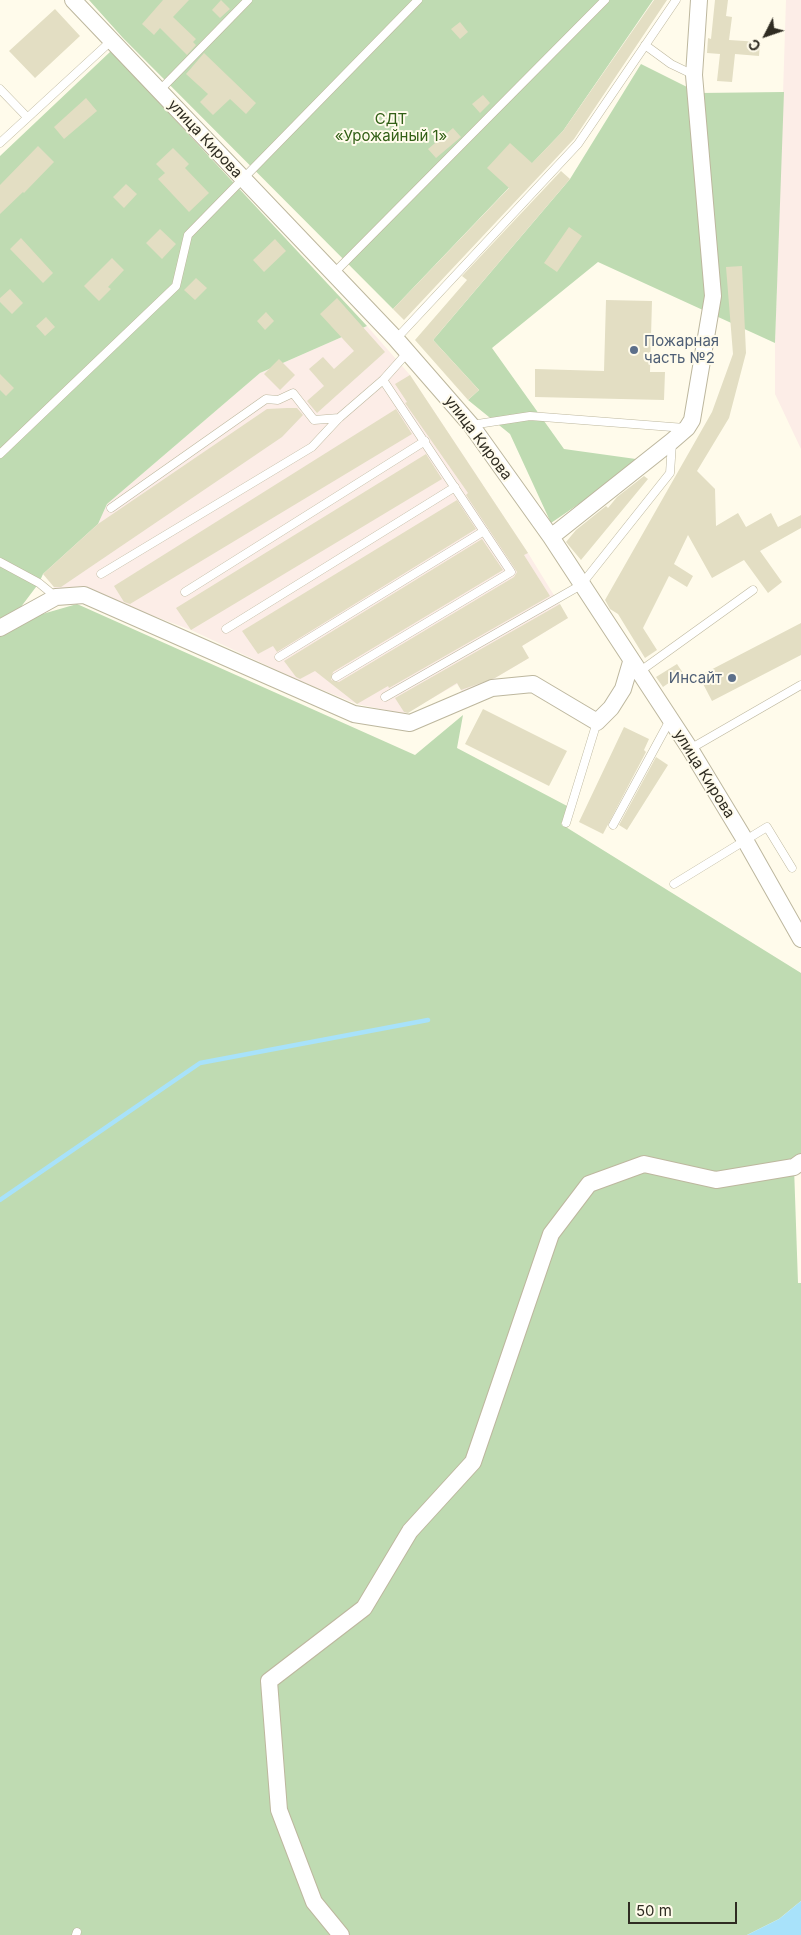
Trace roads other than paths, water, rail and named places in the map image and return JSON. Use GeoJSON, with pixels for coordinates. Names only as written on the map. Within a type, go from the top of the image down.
{"type":"FeatureCollection","features":[{"type":"Feature","properties":{"kind":"street","name":"улица Кирова"},"geometry":{"type":"LineString","coordinates":[[74,0],[396,338],[471,425],[551,537],[634,668],[690,749],[745,840],[801,939]]}},
{"type":"Feature","properties":{"kind":"street"},"geometry":{"type":"LineString","coordinates":[[551,537],[672,441],[687,428],[692,420],[713,296],[694,75],[699,0]]}},
{"type":"Feature","properties":{"kind":"street"},"geometry":{"type":"LineString","coordinates":[[0,628],[56,597],[84,595],[354,714],[410,723],[492,688],[533,684],[597,722],[611,708],[634,668]]}},
{"type":"Feature","properties":{"kind":"street"},"geometry":{"type":"LineString","coordinates":[[341,1935],[314,1902],[279,1810],[269,1681],[364,1608],[410,1531],[473,1462],[551,1234],[589,1184],[644,1164],[716,1180],[794,1167],[801,1162]]}},
{"type":"Feature","properties":{"kind":"lane"},"geometry":{"type":"LineString","coordinates":[[159,91],[248,0]]}},
{"type":"Feature","properties":{"kind":"lane"},"geometry":{"type":"LineString","coordinates":[[0,454],[176,286],[188,235],[418,0]]}},
{"type":"Feature","properties":{"kind":"lane"},"geometry":{"type":"LineString","coordinates":[[333,274],[605,0]]}},
{"type":"Feature","properties":{"kind":"lane"},"geometry":{"type":"LineString","coordinates":[[396,338],[578,144],[676,0]]}},
{"type":"Feature","properties":{"kind":"lane"},"geometry":{"type":"LineString","coordinates":[[0,143],[111,41]]}},
{"type":"Feature","properties":{"kind":"lane"},"geometry":{"type":"LineString","coordinates":[[645,45],[671,64],[694,75]]}},
{"type":"Feature","properties":{"kind":"lane"},"geometry":{"type":"LineString","coordinates":[[0,89],[27,117]]}},
{"type":"Feature","properties":{"kind":"lane"},"geometry":{"type":"LineString","coordinates":[[101,574],[312,447],[339,418],[383,380],[408,352]]}},
{"type":"Feature","properties":{"kind":"lane"},"geometry":{"type":"LineString","coordinates":[[336,677],[511,572],[383,380]]}},
{"type":"Feature","properties":{"kind":"lane"},"geometry":{"type":"LineString","coordinates":[[111,508],[266,398],[278,400],[293,393],[314,420],[339,418]]}},
{"type":"Feature","properties":{"kind":"lane"},"geometry":{"type":"LineString","coordinates":[[471,425],[530,416],[687,428]]}},
{"type":"Feature","properties":{"kind":"lane"},"geometry":{"type":"LineString","coordinates":[[185,592],[425,441]]}},
{"type":"Feature","properties":{"kind":"lane"},"geometry":{"type":"LineString","coordinates":[[385,697],[581,585],[670,474],[672,441]]}},
{"type":"Feature","properties":{"kind":"lane"},"geometry":{"type":"LineString","coordinates":[[226,629],[454,487]]}},
{"type":"Feature","properties":{"kind":"lane"},"geometry":{"type":"LineString","coordinates":[[279,657],[484,531]]}},
{"type":"Feature","properties":{"kind":"lane"},"geometry":{"type":"LineString","coordinates":[[0,562],[39,583],[56,597]]}},
{"type":"Feature","properties":{"kind":"lane"},"geometry":{"type":"LineString","coordinates":[[634,668],[753,590]]}},
{"type":"Feature","properties":{"kind":"lane"},"geometry":{"type":"LineString","coordinates":[[690,749],[801,685]]}},
{"type":"Feature","properties":{"kind":"lane"},"geometry":{"type":"LineString","coordinates":[[613,825],[670,720]]}},
{"type":"Feature","properties":{"kind":"lane"},"geometry":{"type":"LineString","coordinates":[[566,823],[597,722]]}},
{"type":"Feature","properties":{"kind":"lane"},"geometry":{"type":"LineString","coordinates":[[674,884],[767,828],[792,868]]}},
{"type":"Feature","properties":{"kind":"water"},"geometry":{"type":"Polygon","coordinates":[[[801,1901],[801,1935],[747,1935],[779,1919],[801,1901]]]}},
{"type":"Feature","properties":{"kind":"waterway"},"geometry":{"type":"LineString","coordinates":[[0,1200],[200,1063],[428,1020]]}},
{"type":"Feature","properties":{"kind":"place","name":"Пожарная часть №2"},"geometry":{"type":"Point","coordinates":[634,350]}},
{"type":"Feature","properties":{"kind":"place","name":"Инсайт"},"geometry":{"type":"Point","coordinates":[732,678]}},
{"type":"Feature","properties":{"kind":"park label","name":"СДТ «Урожайный 1»"},"geometry":{"type":"Point","coordinates":[391,128]}}]}
